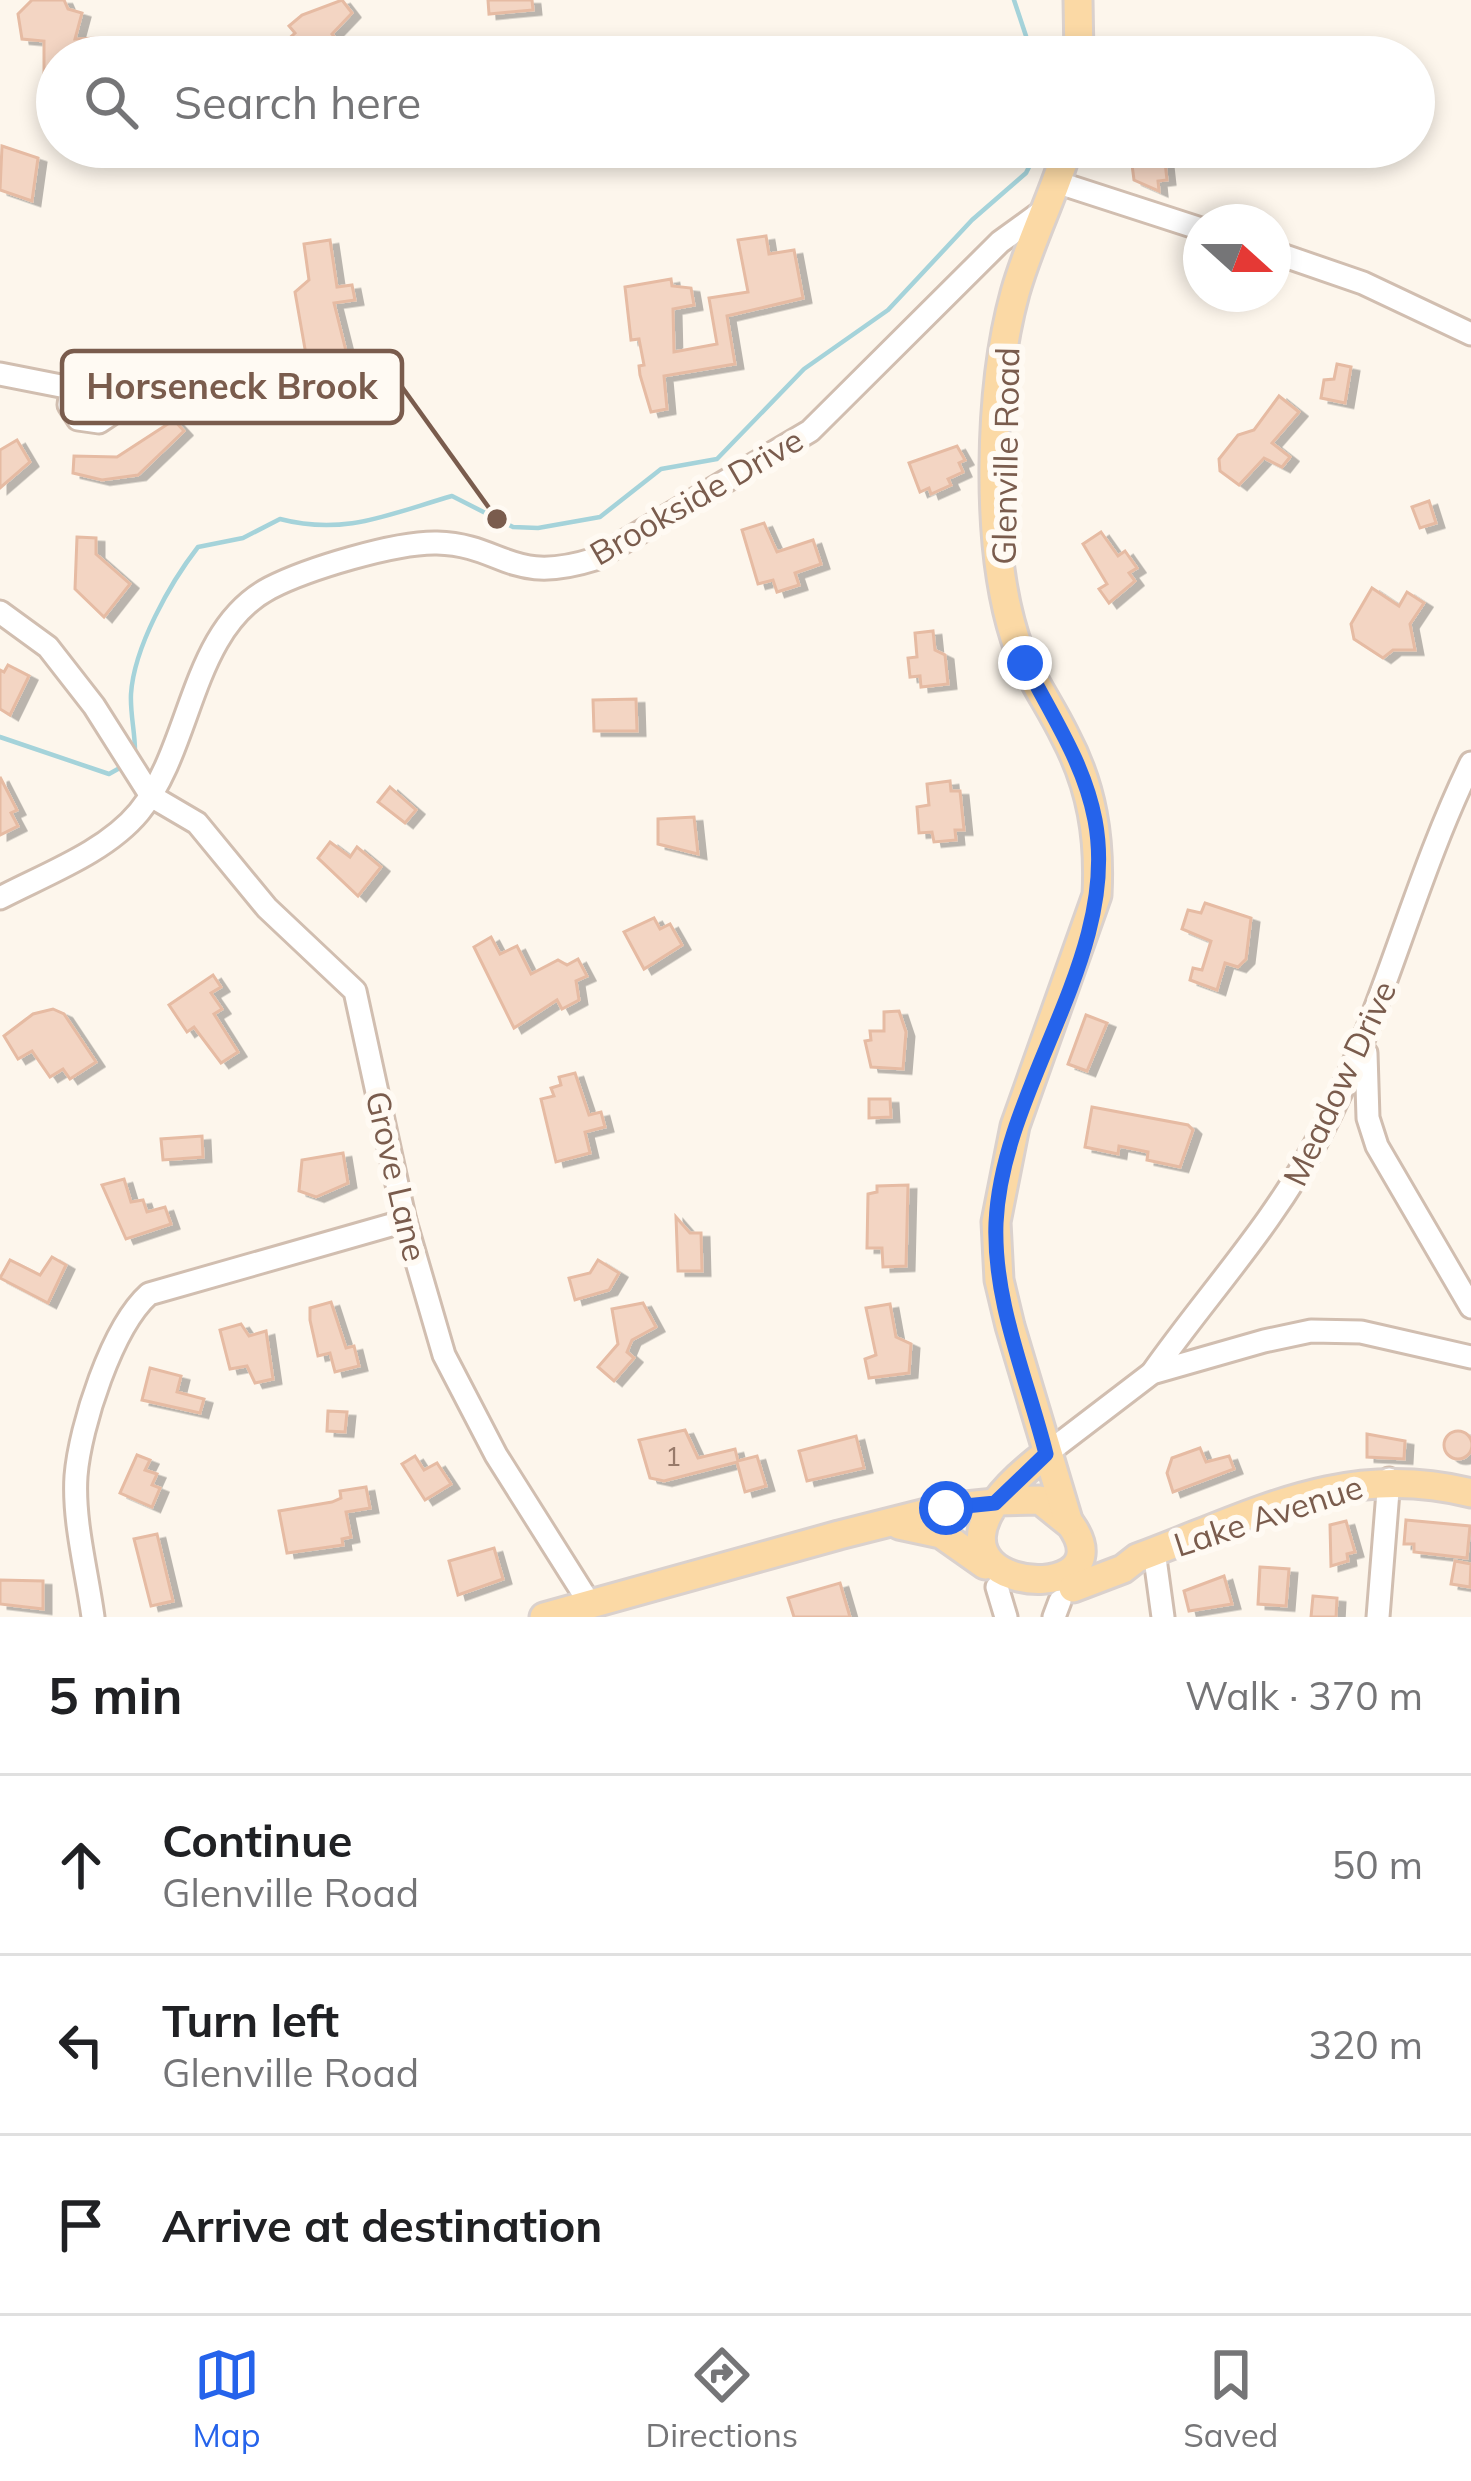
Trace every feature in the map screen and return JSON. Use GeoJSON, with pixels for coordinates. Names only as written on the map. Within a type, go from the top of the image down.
{"type":"FeatureCollection","features":[{"type":"Feature","properties":{"kind":"main road"},"geometry":{"type":"LineString","coordinates":[[1078,0],[1079,36]]}},
{"type":"Feature","properties":{"kind":"main road","name":"Glenville Road"},"geometry":{"type":"LineString","coordinates":[[1061,168],[1004,341],[998,464],[1001,574],[1025,663],[1087,787],[1099,856],[1088,932],[1015,1126],[996,1222],[1003,1295],[1046,1454],[1071,1525]]}},
{"type":"Feature","properties":{"kind":"main road"},"geometry":{"type":"LineString","coordinates":[[991,1576],[983,1535],[996,1502],[1046,1454]]}},
{"type":"Feature","properties":{"kind":"main road","name":"Lake Avenue"},"geometry":{"type":"LineString","coordinates":[[1062,1602],[1146,1554],[1319,1492],[1389,1479],[1471,1492]]}},
{"type":"Feature","properties":{"kind":"main road"},"geometry":{"type":"LineString","coordinates":[[544,1617],[946,1508],[996,1502],[1040,1500],[1071,1525],[1080,1559],[1062,1602],[1021,1602],[941,1534],[895,1524]]}},
{"type":"Feature","properties":{"kind":"main road","name":"Lake Avenue"},"geometry":{"type":"LineString","coordinates":[[1071,1525],[1096,1546],[1146,1554]]}},
{"type":"Feature","properties":{"kind":"street"},"geometry":{"type":"LineString","coordinates":[[1056,182],[1183,223]]}},
{"type":"Feature","properties":{"kind":"street","name":"Brookside Drive"},"geometry":{"type":"LineString","coordinates":[[0,898],[118,832],[144,789],[174,756],[221,634],[234,613],[268,589],[331,567],[437,543],[519,568],[566,568],[595,559],[810,431],[1000,242],[1044,210]]}},
{"type":"Feature","properties":{"kind":"street"},"geometry":{"type":"LineString","coordinates":[[1291,258],[1364,283],[1471,334]]}},
{"type":"Feature","properties":{"kind":"street"},"geometry":{"type":"LineString","coordinates":[[0,374],[71,388]]}},
{"type":"Feature","properties":{"kind":"street"},"geometry":{"type":"LineString","coordinates":[[0,612],[48,647],[144,789]]}},
{"type":"Feature","properties":{"kind":"street","name":"Meadow Drive"},"geometry":{"type":"LineString","coordinates":[[1152,1373],[1263,1233],[1320,1135],[1366,1040],[1471,763]]}},
{"type":"Feature","properties":{"kind":"street","name":"Grove Lane"},"geometry":{"type":"LineString","coordinates":[[144,789],[197,823],[268,908],[355,991],[405,1221],[434,1328],[463,1397],[590,1604]]}},
{"type":"Feature","properties":{"kind":"street"},"geometry":{"type":"LineString","coordinates":[[1366,1040],[1368,1118],[1377,1147],[1471,1307]]}},
{"type":"Feature","properties":{"kind":"street"},"geometry":{"type":"LineString","coordinates":[[93,1617],[77,1497],[79,1456],[119,1328],[133,1308],[162,1289],[405,1221]]}},
{"type":"Feature","properties":{"kind":"street"},"geometry":{"type":"LineString","coordinates":[[1046,1454],[1152,1373],[1311,1331],[1407,1339],[1471,1357]]}},
{"type":"Feature","properties":{"kind":"street"},"geometry":{"type":"LineString","coordinates":[[1378,1617],[1389,1479]]}},
{"type":"Feature","properties":{"kind":"street"},"geometry":{"type":"LineString","coordinates":[[1146,1554],[1163,1617]]}},
{"type":"Feature","properties":{"kind":"street"},"geometry":{"type":"LineString","coordinates":[[991,1576],[1006,1617]]}},
{"type":"Feature","properties":{"kind":"building"},"geometry":{"type":"Polygon","coordinates":[[[32,0],[64,0],[68,9],[82,13],[76,36],[36,36],[36,40],[22,39],[18,14],[32,0]]]}},
{"type":"Feature","properties":{"kind":"building"},"geometry":{"type":"Polygon","coordinates":[[[342,0],[352,13],[334,36],[292,36],[295,33],[289,26],[302,15],[342,0]]]}},
{"type":"Feature","properties":{"kind":"building"},"geometry":{"type":"Polygon","coordinates":[[[488,0],[532,0],[533,10],[489,14],[488,0]]]}},
{"type":"Feature","properties":{"kind":"building"},"geometry":{"type":"Polygon","coordinates":[[[2,146],[36,157],[32,201],[0,190],[2,146]]]}},
{"type":"Feature","properties":{"kind":"building"},"geometry":{"type":"Polygon","coordinates":[[[1132,168],[1166,168],[1167,180],[1158,181],[1159,191],[1134,180],[1132,168]]]}},
{"type":"Feature","properties":{"kind":"building"},"geometry":{"type":"Polygon","coordinates":[[[766,236],[769,254],[794,250],[803,298],[727,316],[735,364],[664,376],[667,409],[651,412],[640,375],[639,366],[644,365],[639,339],[631,340],[625,287],[671,279],[672,286],[691,288],[694,305],[673,309],[674,352],[717,344],[709,298],[748,292],[738,240],[766,236]]]}},
{"type":"Feature","properties":{"kind":"building"},"geometry":{"type":"Polygon","coordinates":[[[330,240],[337,287],[352,285],[355,300],[334,303],[346,351],[339,352],[341,365],[320,368],[310,365],[295,292],[309,280],[304,244],[330,240]]]}},
{"type":"Feature","properties":{"kind":"building"},"geometry":{"type":"Polygon","coordinates":[[[1337,364],[1351,367],[1345,403],[1321,398],[1324,380],[1334,379],[1337,364]]]}},
{"type":"Feature","properties":{"kind":"building"},"geometry":{"type":"Polygon","coordinates":[[[1279,396],[1299,412],[1272,443],[1290,457],[1282,467],[1264,458],[1239,485],[1220,471],[1219,459],[1238,435],[1254,430],[1279,396]]]}},
{"type":"Feature","properties":{"kind":"building"},"geometry":{"type":"Polygon","coordinates":[[[174,420],[184,431],[138,475],[102,480],[73,473],[74,456],[117,457],[174,420]]]}},
{"type":"Feature","properties":{"kind":"building"},"geometry":{"type":"Polygon","coordinates":[[[17,440],[30,462],[0,488],[0,450],[17,440]]]}},
{"type":"Feature","properties":{"kind":"building"},"geometry":{"type":"Polygon","coordinates":[[[957,446],[965,460],[959,463],[963,472],[948,479],[951,485],[931,494],[929,488],[920,492],[909,463],[957,446]]]}},
{"type":"Feature","properties":{"kind":"building"},"geometry":{"type":"Polygon","coordinates":[[[1429,501],[1436,523],[1420,528],[1412,507],[1429,501]]]}},
{"type":"Feature","properties":{"kind":"building"},"geometry":{"type":"Polygon","coordinates":[[[764,523],[777,552],[813,540],[821,564],[795,573],[799,585],[777,592],[773,580],[758,584],[742,530],[764,523]]]}},
{"type":"Feature","properties":{"kind":"building"},"geometry":{"type":"Polygon","coordinates":[[[1101,532],[1118,556],[1125,551],[1137,568],[1129,573],[1135,581],[1109,603],[1099,589],[1107,584],[1083,544],[1101,532]]]}},
{"type":"Feature","properties":{"kind":"building"},"geometry":{"type":"Polygon","coordinates":[[[77,537],[96,538],[96,554],[130,584],[104,617],[75,589],[77,537]]]}},
{"type":"Feature","properties":{"kind":"building"},"geometry":{"type":"Polygon","coordinates":[[[1372,588],[1399,606],[1407,592],[1424,603],[1410,624],[1415,650],[1393,650],[1383,658],[1354,639],[1351,624],[1372,588]]]}},
{"type":"Feature","properties":{"kind":"building"},"geometry":{"type":"Polygon","coordinates":[[[933,631],[935,650],[945,655],[948,684],[921,687],[920,676],[910,677],[908,658],[917,657],[915,633],[933,631]]]}},
{"type":"Feature","properties":{"kind":"building"},"geometry":{"type":"Polygon","coordinates":[[[8,665],[29,676],[10,715],[0,709],[0,670],[4,672],[8,665]]]}},
{"type":"Feature","properties":{"kind":"building"},"geometry":{"type":"Polygon","coordinates":[[[636,699],[637,731],[594,731],[593,700],[636,699]]]}},
{"type":"Feature","properties":{"kind":"building"},"geometry":{"type":"Polygon","coordinates":[[[0,777],[17,810],[11,813],[18,826],[0,835],[0,777]]]}},
{"type":"Feature","properties":{"kind":"building"},"geometry":{"type":"Polygon","coordinates":[[[950,781],[951,791],[960,791],[964,830],[955,830],[956,840],[934,842],[932,832],[919,833],[917,807],[929,805],[927,784],[950,781]]]}},
{"type":"Feature","properties":{"kind":"building"},"geometry":{"type":"Polygon","coordinates":[[[390,787],[416,810],[405,823],[378,802],[390,787]]]}},
{"type":"Feature","properties":{"kind":"building"},"geometry":{"type":"Polygon","coordinates":[[[694,817],[698,854],[658,844],[658,819],[694,817]]]}},
{"type":"Feature","properties":{"kind":"building"},"geometry":{"type":"Polygon","coordinates":[[[330,842],[350,857],[357,847],[381,867],[358,896],[318,858],[330,842]]]}},
{"type":"Feature","properties":{"kind":"building"},"geometry":{"type":"Polygon","coordinates":[[[1205,903],[1251,918],[1246,959],[1238,967],[1225,963],[1217,990],[1190,980],[1193,968],[1202,970],[1211,941],[1182,929],[1188,910],[1201,913],[1205,903]]]}},
{"type":"Feature","properties":{"kind":"building"},"geometry":{"type":"Polygon","coordinates":[[[654,918],[660,929],[670,924],[682,945],[644,969],[624,932],[654,918]]]}},
{"type":"Feature","properties":{"kind":"building"},"geometry":{"type":"Polygon","coordinates":[[[491,937],[500,954],[517,946],[531,974],[558,960],[567,965],[578,959],[587,976],[576,981],[579,1000],[562,1009],[557,1000],[514,1028],[474,947],[491,937]]]}},
{"type":"Feature","properties":{"kind":"building"},"geometry":{"type":"Polygon","coordinates":[[[213,975],[221,987],[211,993],[222,1009],[214,1014],[238,1052],[221,1063],[194,1027],[187,1032],[169,1005],[213,975]]]}},
{"type":"Feature","properties":{"kind":"building"},"geometry":{"type":"Polygon","coordinates":[[[53,1009],[64,1014],[96,1062],[70,1079],[63,1069],[50,1077],[32,1051],[18,1059],[4,1036],[33,1014],[53,1009]]]}},
{"type":"Feature","properties":{"kind":"building"},"geometry":{"type":"Polygon","coordinates":[[[899,1011],[906,1032],[903,1069],[871,1067],[865,1041],[871,1040],[870,1031],[884,1031],[884,1012],[899,1011]]]}},
{"type":"Feature","properties":{"kind":"building"},"geometry":{"type":"Polygon","coordinates":[[[1086,1015],[1107,1023],[1087,1071],[1068,1064],[1086,1015]]]}},
{"type":"Feature","properties":{"kind":"building"},"geometry":{"type":"Polygon","coordinates":[[[575,1073],[589,1115],[601,1112],[605,1127],[585,1132],[590,1153],[556,1162],[541,1099],[554,1096],[551,1088],[561,1085],[559,1077],[575,1073]]]}},
{"type":"Feature","properties":{"kind":"building"},"geometry":{"type":"Polygon","coordinates":[[[869,1099],[890,1099],[891,1117],[869,1118],[869,1099]]]}},
{"type":"Feature","properties":{"kind":"building"},"geometry":{"type":"Polygon","coordinates":[[[1092,1107],[1188,1125],[1193,1130],[1180,1167],[1147,1160],[1148,1152],[1119,1146],[1118,1154],[1085,1147],[1092,1107]]]}},
{"type":"Feature","properties":{"kind":"building"},"geometry":{"type":"Polygon","coordinates":[[[202,1136],[203,1157],[163,1160],[161,1139],[202,1136]]]}},
{"type":"Feature","properties":{"kind":"building"},"geometry":{"type":"Polygon","coordinates":[[[343,1153],[348,1183],[316,1197],[299,1191],[302,1160],[343,1153]]]}},
{"type":"Feature","properties":{"kind":"building"},"geometry":{"type":"Polygon","coordinates":[[[124,1179],[131,1202],[143,1200],[147,1212],[165,1207],[171,1224],[126,1239],[102,1185],[124,1179]]]}},
{"type":"Feature","properties":{"kind":"building"},"geometry":{"type":"Polygon","coordinates":[[[908,1185],[906,1266],[883,1267],[882,1248],[867,1248],[868,1194],[877,1192],[877,1186],[908,1185]]]}},
{"type":"Feature","properties":{"kind":"building"},"geometry":{"type":"Polygon","coordinates":[[[676,1217],[690,1233],[701,1233],[702,1271],[678,1271],[676,1217]]]}},
{"type":"Feature","properties":{"kind":"building"},"geometry":{"type":"Polygon","coordinates":[[[52,1257],[66,1265],[48,1303],[0,1278],[10,1260],[40,1275],[52,1257]]]}},
{"type":"Feature","properties":{"kind":"building"},"geometry":{"type":"Polygon","coordinates":[[[598,1260],[619,1273],[609,1290],[575,1300],[569,1278],[590,1273],[598,1260]]]}},
{"type":"Feature","properties":{"kind":"building"},"geometry":{"type":"Polygon","coordinates":[[[331,1302],[346,1348],[354,1346],[359,1366],[335,1372],[330,1353],[318,1356],[310,1320],[310,1308],[331,1302]]]}},
{"type":"Feature","properties":{"kind":"building"},"geometry":{"type":"Polygon","coordinates":[[[643,1303],[656,1327],[632,1340],[627,1352],[634,1358],[614,1381],[598,1367],[618,1344],[612,1309],[643,1303]]]}},
{"type":"Feature","properties":{"kind":"building"},"geometry":{"type":"Polygon","coordinates":[[[890,1304],[896,1337],[911,1344],[909,1373],[869,1378],[865,1359],[876,1355],[866,1308],[890,1304]]]}},
{"type":"Feature","properties":{"kind":"building"},"geometry":{"type":"Polygon","coordinates":[[[241,1324],[249,1336],[266,1331],[273,1379],[255,1383],[247,1366],[230,1369],[220,1330],[241,1324]]]}},
{"type":"Feature","properties":{"kind":"building"},"geometry":{"type":"Polygon","coordinates":[[[150,1368],[181,1376],[177,1392],[204,1399],[200,1413],[142,1400],[150,1368]]]}},
{"type":"Feature","properties":{"kind":"building"},"geometry":{"type":"Polygon","coordinates":[[[328,1411],[347,1412],[345,1432],[327,1431],[328,1411]]]}},
{"type":"Feature","properties":{"kind":"building"},"geometry":{"type":"Polygon","coordinates":[[[685,1430],[698,1458],[735,1449],[738,1461],[757,1456],[766,1486],[745,1492],[737,1462],[664,1481],[650,1478],[639,1440],[685,1430]]]}},
{"type":"Feature","properties":{"kind":"building"},"geometry":{"type":"Polygon","coordinates":[[[1458,1431],[1468,1435],[1472,1445],[1468,1455],[1458,1459],[1448,1455],[1444,1445],[1448,1435],[1458,1431]]]}},
{"type":"Feature","properties":{"kind":"building"},"geometry":{"type":"Polygon","coordinates":[[[1367,1434],[1405,1441],[1404,1459],[1367,1457],[1367,1434]]]}},
{"type":"Feature","properties":{"kind":"building"},"geometry":{"type":"Polygon","coordinates":[[[856,1436],[864,1468],[807,1481],[799,1451],[856,1436]]]}},
{"type":"Feature","properties":{"kind":"building"},"geometry":{"type":"Polygon","coordinates":[[[1200,1448],[1206,1462],[1229,1456],[1234,1469],[1173,1492],[1167,1473],[1172,1458],[1200,1448]]]}},
{"type":"Feature","properties":{"kind":"building"},"geometry":{"type":"Polygon","coordinates":[[[137,1455],[150,1460],[145,1470],[157,1474],[152,1485],[160,1488],[152,1507],[120,1493],[137,1455]]]}},
{"type":"Feature","properties":{"kind":"building"},"geometry":{"type":"Polygon","coordinates":[[[415,1456],[424,1470],[437,1463],[451,1484],[425,1500],[402,1464],[415,1456]]]}},
{"type":"Feature","properties":{"kind":"building"},"geometry":{"type":"Polygon","coordinates":[[[366,1487],[370,1508],[346,1512],[351,1537],[342,1539],[343,1545],[287,1553],[279,1511],[332,1502],[341,1498],[340,1491],[366,1487]]]}},
{"type":"Feature","properties":{"kind":"building"},"geometry":{"type":"Polygon","coordinates":[[[1406,1520],[1470,1526],[1467,1558],[1414,1552],[1414,1544],[1404,1544],[1406,1520]]]}},
{"type":"Feature","properties":{"kind":"building"},"geometry":{"type":"Polygon","coordinates":[[[1346,1521],[1355,1552],[1347,1554],[1348,1561],[1331,1566],[1330,1525],[1346,1521]]]}},
{"type":"Feature","properties":{"kind":"building"},"geometry":{"type":"Polygon","coordinates":[[[157,1534],[173,1601],[151,1606],[134,1539],[157,1534]]]}},
{"type":"Feature","properties":{"kind":"building"},"geometry":{"type":"Polygon","coordinates":[[[494,1548],[503,1579],[458,1595],[449,1561],[494,1548]]]}},
{"type":"Feature","properties":{"kind":"building"},"geometry":{"type":"Polygon","coordinates":[[[1455,1561],[1471,1564],[1470,1587],[1451,1584],[1455,1561]]]}},
{"type":"Feature","properties":{"kind":"building"},"geometry":{"type":"Polygon","coordinates":[[[1260,1567],[1289,1569],[1286,1606],[1258,1604],[1260,1567]]]}},
{"type":"Feature","properties":{"kind":"building"},"geometry":{"type":"Polygon","coordinates":[[[1224,1576],[1232,1604],[1189,1611],[1184,1591],[1224,1576]]]}},
{"type":"Feature","properties":{"kind":"building"},"geometry":{"type":"Polygon","coordinates":[[[0,1580],[43,1581],[43,1609],[0,1604],[0,1580]]]}},
{"type":"Feature","properties":{"kind":"building"},"geometry":{"type":"Polygon","coordinates":[[[840,1583],[850,1617],[794,1617],[788,1598],[840,1583]]]}},
{"type":"Feature","properties":{"kind":"building"},"geometry":{"type":"Polygon","coordinates":[[[1313,1596],[1337,1598],[1336,1617],[1311,1617],[1313,1596]]]}},
{"type":"Feature","properties":{"kind":"waterway"},"geometry":{"type":"LineString","coordinates":[[1014,0],[1026,36]]}},
{"type":"Feature","properties":{"kind":"waterway"},"geometry":{"type":"LineString","coordinates":[[135,751],[131,694],[139,656],[165,597],[198,547],[243,538],[280,519],[346,524],[452,496],[513,527],[538,528],[600,517],[661,469],[717,459],[804,369],[888,310],[1028,168]]}},
{"type":"Feature","properties":{"kind":"waterway"},"geometry":{"type":"LineString","coordinates":[[0,737],[109,774],[125,765]]}},
{"type":"Feature","properties":{"kind":"place","name":"Horseneck Brook"},"geometry":{"type":"Point","coordinates":[497,519]}},
{"type":"Feature","properties":{"kind":"route"},"geometry":{"type":"LineString","coordinates":[[946,1508],[995,1503],[1046,1454],[999,1280],[996,1222],[1015,1126],[1088,932],[1097,895],[1099,856],[1087,787],[1065,734],[1025,663]]}}]}
